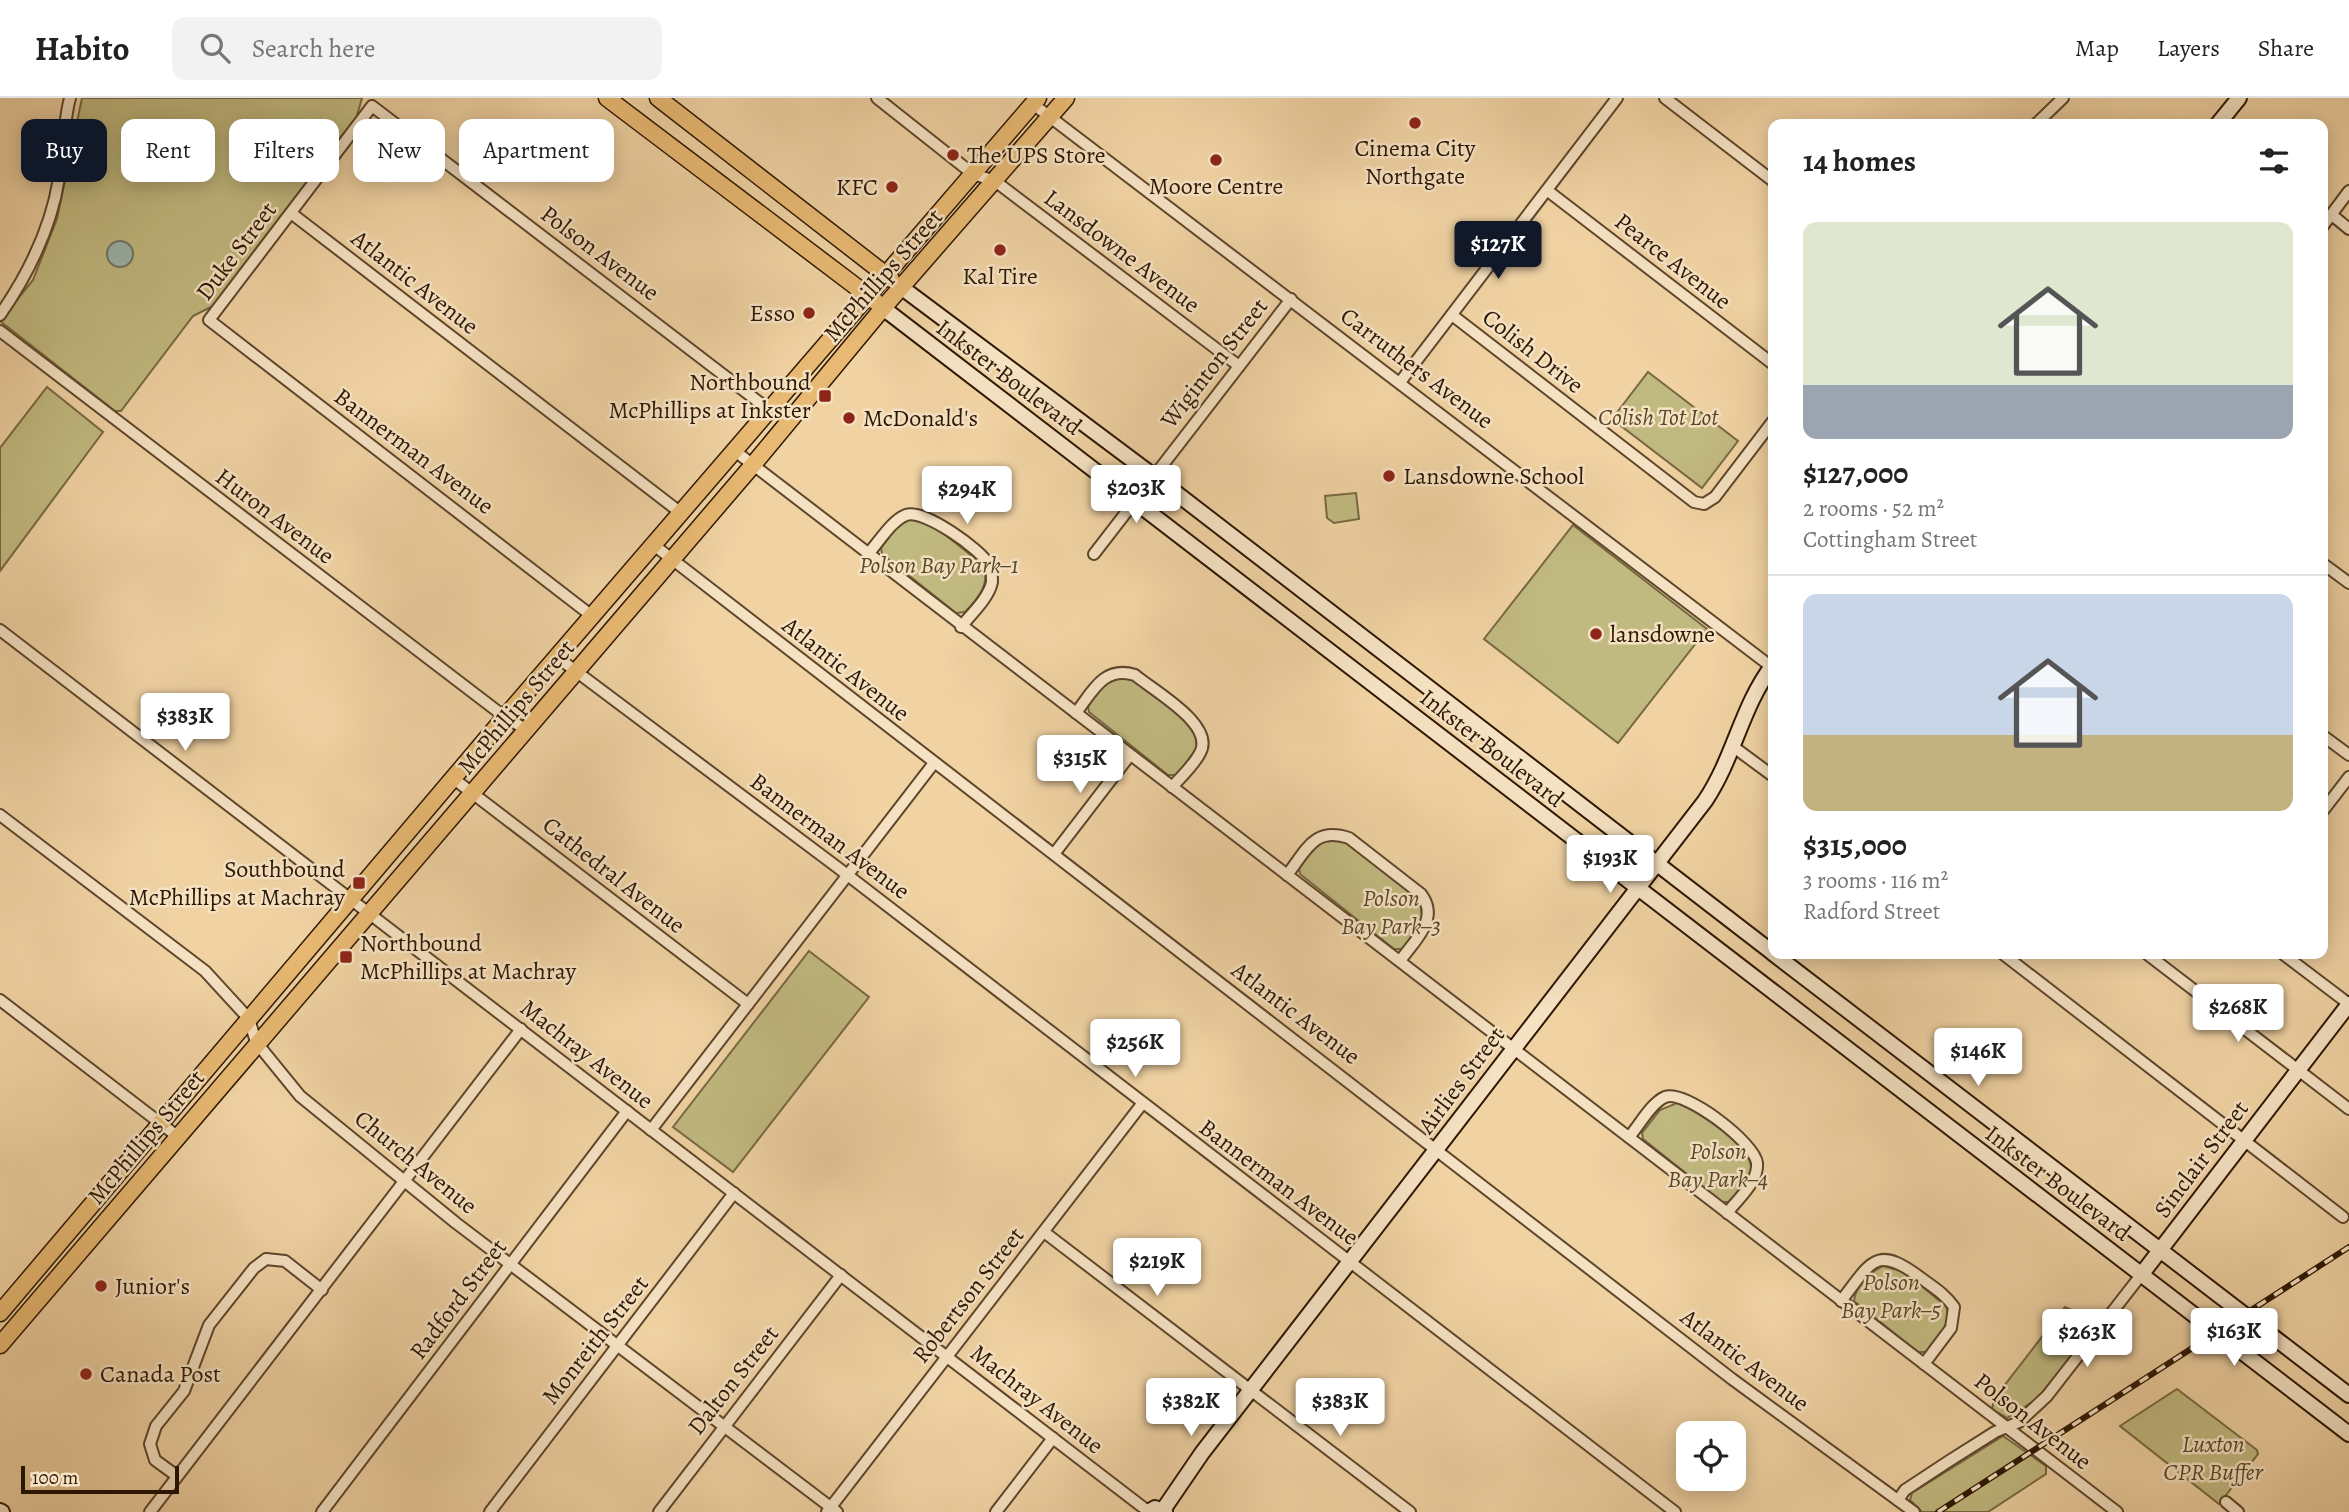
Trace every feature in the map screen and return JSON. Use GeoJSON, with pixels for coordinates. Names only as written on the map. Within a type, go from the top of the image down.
{"type":"FeatureCollection","features":[{"type":"Feature","properties":{"kind":"main road","name":"Inkster Boulevard"},"geometry":{"type":"LineString","coordinates":[[607,98],[1135,500],[1637,889],[2349,1434]]}},
{"type":"Feature","properties":{"kind":"main road","name":"Inkster Boulevard"},"geometry":{"type":"LineString","coordinates":[[657,98],[1768,949]]}},
{"type":"Feature","properties":{"kind":"main road","name":"McPhillips Street"},"geometry":{"type":"LineString","coordinates":[[0,1345],[256,1042],[752,466],[883,308],[1066,98]]}},
{"type":"Feature","properties":{"kind":"main road"},"geometry":{"type":"LineString","coordinates":[[2222,119],[2239,98]]}},
{"type":"Feature","properties":{"kind":"main road","name":"McPhillips Street"},"geometry":{"type":"LineString","coordinates":[[0,1313],[505,717],[655,546],[768,409],[1036,101]]}},
{"type":"Feature","properties":{"kind":"main road","name":"Airlies Street"},"geometry":{"type":"LineString","coordinates":[[1156,1511],[1351,1263],[1705,801],[1735,748],[1749,704],[1768,673]]}},
{"type":"Feature","properties":{"kind":"main road","name":"Inkster Boulevard"},"geometry":{"type":"LineString","coordinates":[[1781,959],[2349,1395]]}},
{"type":"Feature","properties":{"kind":"main road","name":"Sinclair Street"},"geometry":{"type":"LineString","coordinates":[[2141,1275],[2347,1009]]}},
{"type":"Feature","properties":{"kind":"street"},"geometry":{"type":"LineString","coordinates":[[0,315],[32,265],[44,236],[59,178],[70,98]]}},
{"type":"Feature","properties":{"kind":"street","name":"Lansdowne Avenue"},"geometry":{"type":"LineString","coordinates":[[877,98],[973,174],[996,181],[1239,366]]}},
{"type":"Feature","properties":{"kind":"street"},"geometry":{"type":"LineString","coordinates":[[1401,381],[1617,98]]}},
{"type":"Feature","properties":{"kind":"street"},"geometry":{"type":"LineString","coordinates":[[1665,98],[1768,177]]}},
{"type":"Feature","properties":{"kind":"street"},"geometry":{"type":"LineString","coordinates":[[2041,119],[2063,98]]}},
{"type":"Feature","properties":{"kind":"street","name":"Carruthers Avenue"},"geometry":{"type":"LineString","coordinates":[[1036,101],[1050,117],[1401,381],[1768,663]]}},
{"type":"Feature","properties":{"kind":"street","name":"Duke Street"},"geometry":{"type":"LineString","coordinates":[[209,320],[372,106]]}},
{"type":"Feature","properties":{"kind":"street","name":"Polson Avenue"},"geometry":{"type":"LineString","coordinates":[[372,106],[768,409]]}},
{"type":"Feature","properties":{"kind":"street","name":"Pearce Avenue"},"geometry":{"type":"LineString","coordinates":[[1548,191],[1768,360]]}},
{"type":"Feature","properties":{"kind":"street"},"geometry":{"type":"LineString","coordinates":[[2328,219],[2349,191]]}},
{"type":"Feature","properties":{"kind":"street","name":"Atlantic Avenue"},"geometry":{"type":"LineString","coordinates":[[290,213],[681,513]]}},
{"type":"Feature","properties":{"kind":"street"},"geometry":{"type":"LineString","coordinates":[[2332,215],[2349,229]]}},
{"type":"Feature","properties":{"kind":"street","name":"Wiginton Street"},"geometry":{"type":"LineString","coordinates":[[1094,554],[1291,299]]}},
{"type":"Feature","properties":{"kind":"street","name":"Colish Drive"},"geometry":{"type":"LineString","coordinates":[[1452,316],[1694,502],[1704,504],[1715,497],[1768,428]]}},
{"type":"Feature","properties":{"kind":"street","name":"Bannerman Avenue"},"geometry":{"type":"LineString","coordinates":[[209,320],[592,616]]}},
{"type":"Feature","properties":{"kind":"street","name":"Huron Avenue"},"geometry":{"type":"LineString","coordinates":[[0,331],[505,717],[527,730]]}},
{"type":"Feature","properties":{"kind":"street","name":"Polson Avenue"},"geometry":{"type":"LineString","coordinates":[[735,451],[2117,1512]]}},
{"type":"Feature","properties":{"kind":"street"},"geometry":{"type":"LineString","coordinates":[[868,554],[898,520],[907,514],[918,513],[931,518],[973,550],[991,568],[992,582],[989,591],[961,626]]}},
{"type":"Feature","properties":{"kind":"street","name":"Atlantic Avenue"},"geometry":{"type":"LineString","coordinates":[[655,546],[1438,1148],[1721,1370],[1914,1512]]}},
{"type":"Feature","properties":{"kind":"street"},"geometry":{"type":"LineString","coordinates":[[2328,567],[2349,583]]}},
{"type":"Feature","properties":{"kind":"street","name":"Machray Avenue"},"geometry":{"type":"LineString","coordinates":[[0,630],[1054,1438],[1156,1511]]}},
{"type":"Feature","properties":{"kind":"street","name":"Bannerman Avenue"},"geometry":{"type":"LineString","coordinates":[[557,657],[847,876],[1675,1512]]}},
{"type":"Feature","properties":{"kind":"street"},"geometry":{"type":"LineString","coordinates":[[1076,713],[1104,678],[1123,671],[1135,675],[1194,721],[1202,731],[1204,742],[1200,753],[1172,787]]}},
{"type":"Feature","properties":{"kind":"street"},"geometry":{"type":"LineString","coordinates":[[2328,739],[2349,755]]}},
{"type":"Feature","properties":{"kind":"street"},"geometry":{"type":"LineString","coordinates":[[1735,748],[1768,772]]}},
{"type":"Feature","properties":{"kind":"street"},"geometry":{"type":"LineString","coordinates":[[1054,854],[1130,755]]}},
{"type":"Feature","properties":{"kind":"street"},"geometry":{"type":"LineString","coordinates":[[651,1130],[934,763]]}},
{"type":"Feature","properties":{"kind":"street"},"geometry":{"type":"LineString","coordinates":[[2328,804],[2349,777]]}},
{"type":"Feature","properties":{"kind":"street","name":"Cathedral Avenue"},"geometry":{"type":"LineString","coordinates":[[454,779],[748,1004]]}},
{"type":"Feature","properties":{"kind":"street","name":"Church Avenue"},"geometry":{"type":"LineString","coordinates":[[0,815],[205,971],[249,1019],[256,1042],[300,1096],[511,1264],[832,1510]]}},
{"type":"Feature","properties":{"kind":"street"},"geometry":{"type":"LineString","coordinates":[[1287,876],[1316,838],[1335,833],[1349,838],[1421,894],[1428,903],[1428,923],[1399,961]]}},
{"type":"Feature","properties":{"kind":"street"},"geometry":{"type":"LineString","coordinates":[[2010,959],[2343,1217]]}},
{"type":"Feature","properties":{"kind":"street"},"geometry":{"type":"LineString","coordinates":[[2154,959],[2349,1109]]}},
{"type":"Feature","properties":{"kind":"street"},"geometry":{"type":"LineString","coordinates":[[2289,959],[2347,1009]]}},
{"type":"Feature","properties":{"kind":"street"},"geometry":{"type":"LineString","coordinates":[[0,1000],[177,1136]]}},
{"type":"Feature","properties":{"kind":"street"},"geometry":{"type":"LineString","coordinates":[[150,1512],[521,1029]]}},
{"type":"Feature","properties":{"kind":"street"},"geometry":{"type":"LineString","coordinates":[[1629,1137],[1657,1103],[1671,1096],[1687,1099],[1749,1145],[1757,1165],[1754,1178],[1727,1213]]}},
{"type":"Feature","properties":{"kind":"street","name":"Robertson Street"},"geometry":{"type":"LineString","coordinates":[[832,1510],[1142,1104]]}},
{"type":"Feature","properties":{"kind":"street","name":"Radford Street"},"geometry":{"type":"LineString","coordinates":[[322,1512],[627,1111]]}},
{"type":"Feature","properties":{"kind":"street","name":"Monreith Street"},"geometry":{"type":"LineString","coordinates":[[489,1512],[734,1193]]}},
{"type":"Feature","properties":{"kind":"street"},"geometry":{"type":"LineString","coordinates":[[1044,1233],[1410,1512]]}},
{"type":"Feature","properties":{"kind":"street"},"geometry":{"type":"LineString","coordinates":[[177,1476],[155,1460],[150,1444],[156,1426],[184,1391],[209,1325],[254,1268],[266,1259],[285,1261],[322,1290]]}},
{"type":"Feature","properties":{"kind":"street"},"geometry":{"type":"LineString","coordinates":[[1841,1301],[1870,1265],[1889,1259],[1900,1262],[1938,1290],[1954,1307],[1954,1318],[1951,1328],[1924,1364]]}},
{"type":"Feature","properties":{"kind":"street","name":"Dalton Street"},"geometry":{"type":"LineString","coordinates":[[659,1512],[841,1275]]}},
{"type":"Feature","properties":{"kind":"street","name":"Sinclair Street"},"geometry":{"type":"LineString","coordinates":[[1898,1500],[1905,1490],[2006,1426],[2019,1422],[2047,1396],[2141,1275]]}},
{"type":"Feature","properties":{"kind":"street"},"geometry":{"type":"LineString","coordinates":[[996,1512],[1054,1438]]}},
{"type":"Feature","properties":{"kind":"street"},"geometry":{"type":"LineString","coordinates":[[2226,1502],[2238,1512]]}},
{"type":"Feature","properties":{"kind":"green space"},"geometry":{"type":"Polygon","coordinates":[[[82,98],[362,98],[356,119],[353,119],[339,141],[339,119],[229,119],[229,182],[308,182],[215,305],[193,316],[121,411],[115,411],[0,321],[33,280],[57,219],[65,182],[107,182],[107,119],[78,119],[82,98]]]}},
{"type":"Feature","properties":{"kind":"green space","name":"Colish Tot Lot"},"geometry":{"type":"Polygon","coordinates":[[[1648,372],[1738,441],[1702,488],[1612,419],[1648,372]]]}},
{"type":"Feature","properties":{"kind":"green space"},"geometry":{"type":"Polygon","coordinates":[[[47,387],[103,432],[0,571],[0,448],[47,387]]]}},
{"type":"Feature","properties":{"kind":"green space"},"geometry":{"type":"Polygon","coordinates":[[[1356,493],[1359,519],[1334,523],[1327,518],[1325,496],[1356,493]]]}},
{"type":"Feature","properties":{"kind":"green space","name":"Polson Bay Park–1"},"geometry":{"type":"Polygon","coordinates":[[[911,518],[929,522],[982,564],[985,577],[982,590],[965,612],[956,613],[882,554],[881,548],[899,525],[911,518]]]}},
{"type":"Feature","properties":{"kind":"green space","name":"lansdowne"},"geometry":{"type":"Polygon","coordinates":[[[1573,525],[1707,629],[1618,743],[1484,639],[1573,525]]]}},
{"type":"Feature","properties":{"kind":"green space"},"geometry":{"type":"Polygon","coordinates":[[[1118,676],[1136,680],[1194,726],[1197,748],[1177,775],[1168,775],[1089,712],[1088,706],[1106,683],[1118,676]]]}},
{"type":"Feature","properties":{"kind":"green space","name":"Polson Bay Park–3"},"geometry":{"type":"Polygon","coordinates":[[[1329,838],[1347,843],[1420,900],[1423,922],[1403,949],[1394,949],[1300,874],[1299,868],[1317,845],[1329,838]]]}},
{"type":"Feature","properties":{"kind":"green space"},"geometry":{"type":"Polygon","coordinates":[[[809,951],[869,997],[733,1172],[673,1127],[809,951]]]}},
{"type":"Feature","properties":{"kind":"green space","name":"Polson Bay Park–4"},"geometry":{"type":"Polygon","coordinates":[[[1677,1103],[1723,1131],[1744,1151],[1750,1161],[1748,1179],[1731,1202],[1722,1202],[1643,1139],[1642,1133],[1660,1110],[1677,1103]]]}},
{"type":"Feature","properties":{"kind":"green space","name":"Polson Bay Park–5"},"geometry":{"type":"Polygon","coordinates":[[[1883,1266],[1904,1272],[1946,1306],[1946,1325],[1928,1352],[1918,1352],[1854,1301],[1864,1280],[1883,1266]]]}},
{"type":"Feature","properties":{"kind":"green space"},"geometry":{"type":"Polygon","coordinates":[[[2065,1307],[2076,1312],[2093,1330],[2037,1399],[2007,1418],[1992,1409],[1994,1399],[2065,1307]]]}},
{"type":"Feature","properties":{"kind":"green space","name":"Luxton CPR Buffer"},"geometry":{"type":"Polygon","coordinates":[[[2177,1389],[2257,1450],[2258,1454],[2219,1504],[2120,1426],[2177,1389]]]}},
{"type":"Feature","properties":{"kind":"green space"},"geometry":{"type":"Polygon","coordinates":[[[2003,1436],[2046,1466],[2046,1474],[1988,1512],[1922,1512],[1910,1500],[1912,1493],[2003,1436]]]}},
{"type":"Feature","properties":{"kind":"shaded area"},"geometry":{"type":"Polygon","coordinates":[[[120,241],[129,245],[133,254],[129,263],[120,267],[111,263],[107,254],[111,245],[120,241]]]}},
{"type":"Feature","properties":{"kind":"railway"},"geometry":{"type":"LineString","coordinates":[[1938,1512],[2349,1247]]}},
{"type":"Feature","properties":{"kind":"place","name":"Cinema City Northgate"},"geometry":{"type":"Point","coordinates":[1415,123]}},
{"type":"Feature","properties":{"kind":"place","name":"The UPS Store"},"geometry":{"type":"Point","coordinates":[953,155]}},
{"type":"Feature","properties":{"kind":"place","name":"Moore Centre"},"geometry":{"type":"Point","coordinates":[1216,160]}},
{"type":"Feature","properties":{"kind":"place","name":"KFC"},"geometry":{"type":"Point","coordinates":[892,187]}},
{"type":"Feature","properties":{"kind":"place","name":"Kal Tire"},"geometry":{"type":"Point","coordinates":[1000,250]}},
{"type":"Feature","properties":{"kind":"place","name":"Esso"},"geometry":{"type":"Point","coordinates":[809,313]}},
{"type":"Feature","properties":{"kind":"place","name":"Northbound McPhillips at Inkster"},"geometry":{"type":"Point","coordinates":[825,396]}},
{"type":"Feature","properties":{"kind":"place","name":"McDonald's"},"geometry":{"type":"Point","coordinates":[849,418]}},
{"type":"Feature","properties":{"kind":"place","name":"Lansdowne School"},"geometry":{"type":"Point","coordinates":[1389,476]}},
{"type":"Feature","properties":{"kind":"place","name":"lansdowne"},"geometry":{"type":"Point","coordinates":[1596,634]}},
{"type":"Feature","properties":{"kind":"place","name":"Southbound McPhillips at Machray"},"geometry":{"type":"Point","coordinates":[359,883]}},
{"type":"Feature","properties":{"kind":"place","name":"Northbound McPhillips at Machray"},"geometry":{"type":"Point","coordinates":[346,957]}},
{"type":"Feature","properties":{"kind":"place","name":"Junior's"},"geometry":{"type":"Point","coordinates":[101,1286]}},
{"type":"Feature","properties":{"kind":"place","name":"Canada Post"},"geometry":{"type":"Point","coordinates":[86,1374]}}]}
